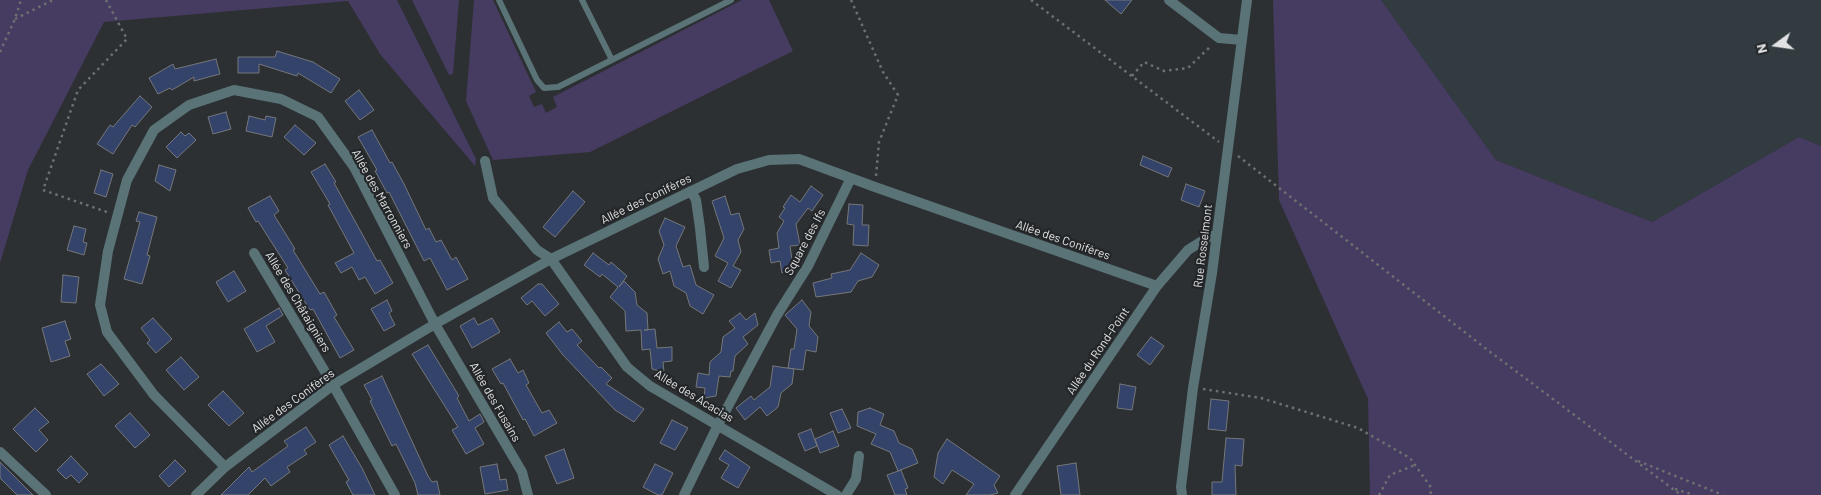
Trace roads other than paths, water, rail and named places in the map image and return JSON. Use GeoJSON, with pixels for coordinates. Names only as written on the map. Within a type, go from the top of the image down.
{"type":"FeatureCollection","features":[{"type":"Feature","properties":{"kind":"street"},"geometry":{"type":"LineString","coordinates":[[1169,0],[1219,38],[1242,40]]}},
{"type":"Feature","properties":{"kind":"street","name":"Rue Rosselmont"},"geometry":{"type":"LineString","coordinates":[[1182,495],[1181,487],[1194,388],[1212,273],[1247,0]]}},
{"type":"Feature","properties":{"kind":"street","name":"Allée des Marronniers"},"geometry":{"type":"LineString","coordinates":[[225,467],[154,395],[107,332],[100,305],[108,251],[127,180],[154,130],[188,105],[234,90],[281,99],[318,117],[354,167],[434,324]]}},
{"type":"Feature","properties":{"kind":"street","name":"Allée des Conifères"},"geometry":{"type":"LineString","coordinates":[[196,495],[225,467],[333,385],[434,324],[551,259],[737,169],[769,160],[799,159],[1157,286]]}},
{"type":"Feature","properties":{"kind":"street","name":"Allée des Acacias"},"geometry":{"type":"LineString","coordinates":[[484,161],[492,198],[537,250],[551,259],[627,367],[650,386],[837,495]]}},
{"type":"Feature","properties":{"kind":"street","name":"Square des Ifs"},"geometry":{"type":"LineString","coordinates":[[684,495],[718,424],[777,315],[808,266],[851,178]]}},
{"type":"Feature","properties":{"kind":"street"},"geometry":{"type":"LineString","coordinates":[[691,191],[696,200],[704,267]]}},
{"type":"Feature","properties":{"kind":"street","name":"Allée du Rond-Point"},"geometry":{"type":"LineString","coordinates":[[1015,495],[1157,286],[1188,250],[1210,236],[1216,236]]}},
{"type":"Feature","properties":{"kind":"street","name":"Allée des Châtaigniers"},"geometry":{"type":"LineString","coordinates":[[254,253],[333,385],[395,495]]}},
{"type":"Feature","properties":{"kind":"street","name":"Allée des Fusains"},"geometry":{"type":"LineString","coordinates":[[434,324],[522,472],[528,495]]}},
{"type":"Feature","properties":{"kind":"street"},"geometry":{"type":"LineString","coordinates":[[0,452],[46,495]]}},
{"type":"Feature","properties":{"kind":"street"},"geometry":{"type":"LineString","coordinates":[[846,495],[856,479],[859,456]]}},
{"type":"Feature","properties":{"kind":"lane"},"geometry":{"type":"LineString","coordinates":[[499,0],[538,80],[544,88],[558,86],[731,0]]}},
{"type":"Feature","properties":{"kind":"lane"},"geometry":{"type":"LineString","coordinates":[[582,0],[612,60]]}}]}
